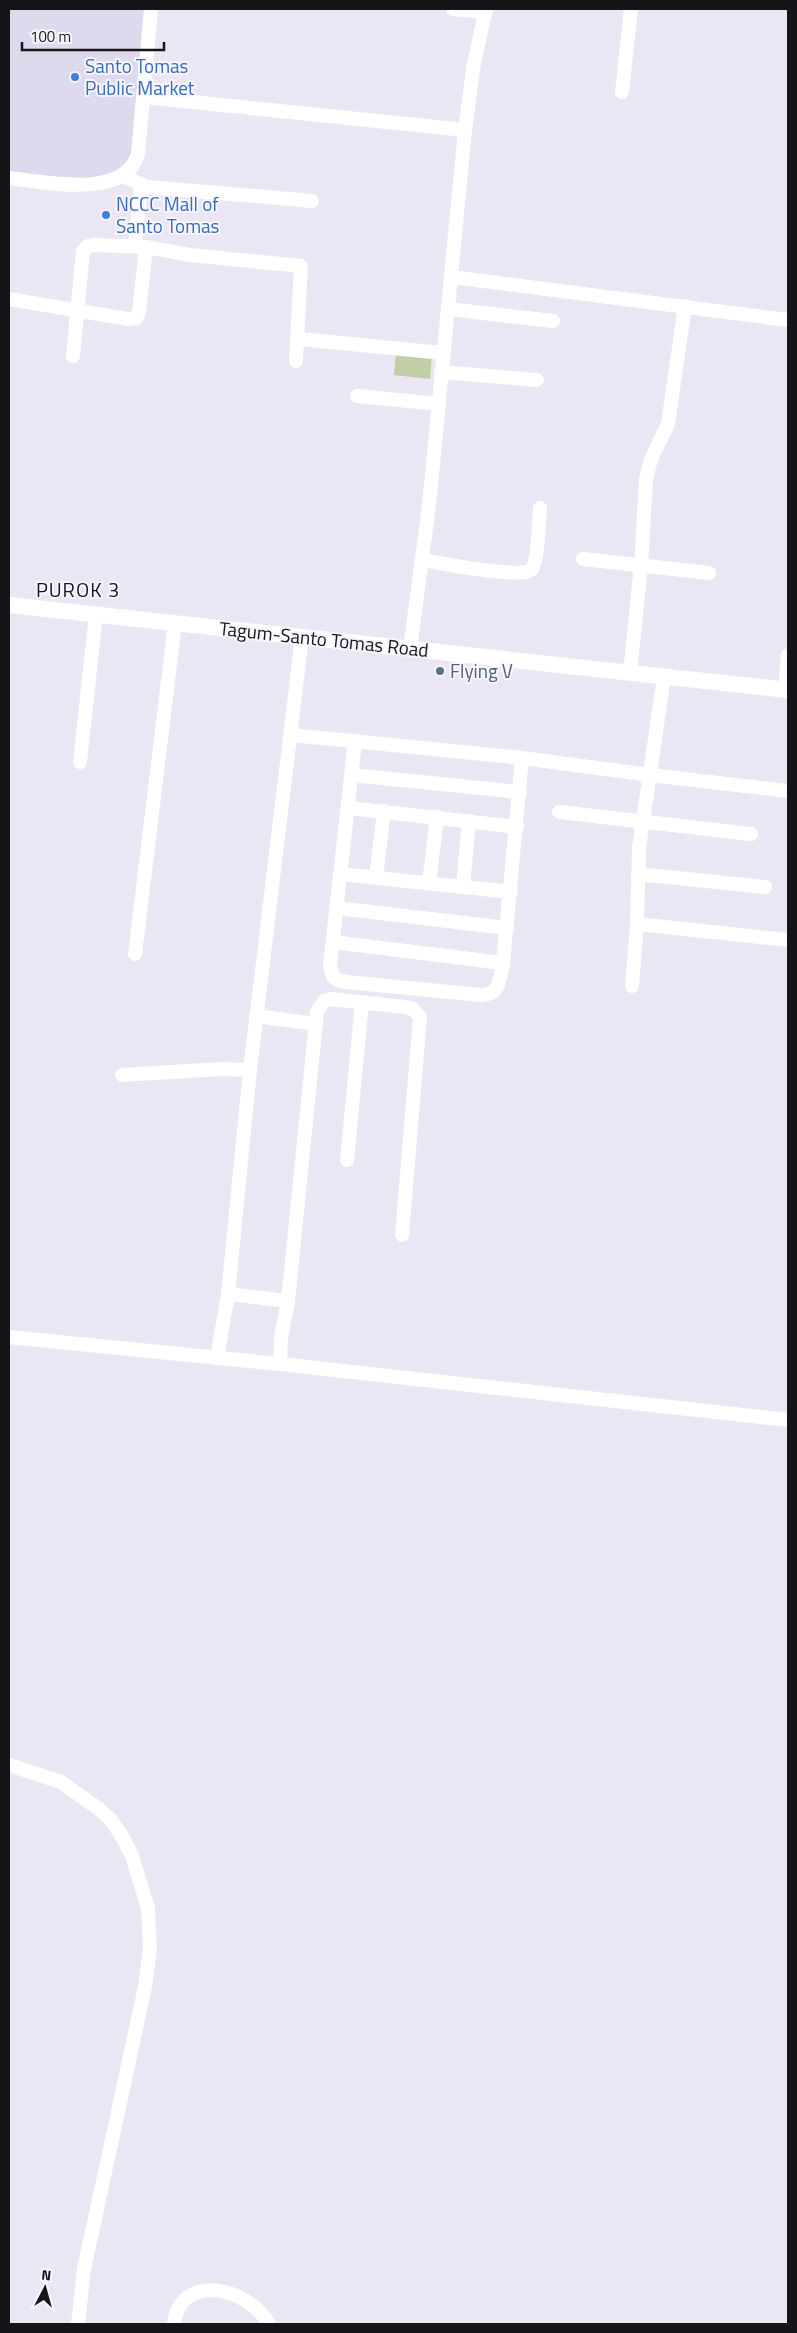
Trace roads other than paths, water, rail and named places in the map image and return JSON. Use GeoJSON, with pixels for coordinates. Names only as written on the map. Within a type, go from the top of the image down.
{"type":"FeatureCollection","features":[{"type":"Feature","properties":{"kind":"main road","name":"Tagum-Santo Tomas Road"},"geometry":{"type":"LineString","coordinates":[[9,605],[787,690]]}},
{"type":"Feature","properties":{"kind":"street"},"geometry":{"type":"LineString","coordinates":[[9,178],[91,184],[104,183],[123,176],[136,162],[144,97],[151,9]]}},
{"type":"Feature","properties":{"kind":"street"},"geometry":{"type":"LineString","coordinates":[[410,649],[439,404],[465,130],[474,62],[486,10],[453,9]]}},
{"type":"Feature","properties":{"kind":"street"},"geometry":{"type":"LineString","coordinates":[[622,92],[631,9]]}},
{"type":"Feature","properties":{"kind":"street"},"geometry":{"type":"LineString","coordinates":[[144,97],[465,130]]}},
{"type":"Feature","properties":{"kind":"street"},"geometry":{"type":"LineString","coordinates":[[123,176],[155,188],[312,201]]}},
{"type":"Feature","properties":{"kind":"street"},"geometry":{"type":"LineString","coordinates":[[9,298],[128,319],[136,318],[139,312],[141,184]]}},
{"type":"Feature","properties":{"kind":"street"},"geometry":{"type":"LineString","coordinates":[[73,356],[85,248],[93,245],[141,246],[190,255],[301,266],[299,339],[296,361]]}},
{"type":"Feature","properties":{"kind":"street"},"geometry":{"type":"LineString","coordinates":[[451,277],[788,320]]}},
{"type":"Feature","properties":{"kind":"street"},"geometry":{"type":"LineString","coordinates":[[630,673],[641,565],[646,478],[651,459],[668,424],[685,306]]}},
{"type":"Feature","properties":{"kind":"street"},"geometry":{"type":"LineString","coordinates":[[448,308],[553,321]]}},
{"type":"Feature","properties":{"kind":"street"},"geometry":{"type":"LineString","coordinates":[[299,339],[443,353]]}},
{"type":"Feature","properties":{"kind":"street"},"geometry":{"type":"LineString","coordinates":[[442,372],[537,380]]}},
{"type":"Feature","properties":{"kind":"street"},"geometry":{"type":"LineString","coordinates":[[357,396],[439,404]]}},
{"type":"Feature","properties":{"kind":"street"},"geometry":{"type":"LineString","coordinates":[[422,560],[512,573],[528,573],[533,569],[540,508]]}},
{"type":"Feature","properties":{"kind":"street"},"geometry":{"type":"LineString","coordinates":[[583,559],[709,573]]}},
{"type":"Feature","properties":{"kind":"street"},"geometry":{"type":"LineString","coordinates":[[80,762],[96,614]]}},
{"type":"Feature","properties":{"kind":"street"},"geometry":{"type":"LineString","coordinates":[[135,954],[175,623]]}},
{"type":"Feature","properties":{"kind":"street"},"geometry":{"type":"LineString","coordinates":[[217,1358],[228,1294],[256,1016],[302,637]]}},
{"type":"Feature","properties":{"kind":"street"},"geometry":{"type":"LineString","coordinates":[[787,690],[788,655]]}},
{"type":"Feature","properties":{"kind":"street"},"geometry":{"type":"LineString","coordinates":[[632,986],[637,924],[638,874],[643,822],[664,677]]}},
{"type":"Feature","properties":{"kind":"street"},"geometry":{"type":"LineString","coordinates":[[291,735],[522,758],[788,791]]}},
{"type":"Feature","properties":{"kind":"street"},"geometry":{"type":"LineString","coordinates":[[355,741],[330,966],[332,977],[340,981],[356,983],[488,995],[497,990],[503,963],[511,892],[522,758]]}},
{"type":"Feature","properties":{"kind":"street"},"geometry":{"type":"LineString","coordinates":[[352,775],[520,792]]}},
{"type":"Feature","properties":{"kind":"street"},"geometry":{"type":"LineString","coordinates":[[348,808],[517,827]]}},
{"type":"Feature","properties":{"kind":"street"},"geometry":{"type":"LineString","coordinates":[[376,877],[384,811]]}},
{"type":"Feature","properties":{"kind":"street"},"geometry":{"type":"LineString","coordinates":[[559,812],[751,834]]}},
{"type":"Feature","properties":{"kind":"street"},"geometry":{"type":"LineString","coordinates":[[430,883],[437,817]]}},
{"type":"Feature","properties":{"kind":"street"},"geometry":{"type":"LineString","coordinates":[[463,886],[469,821]]}},
{"type":"Feature","properties":{"kind":"street"},"geometry":{"type":"LineString","coordinates":[[340,874],[511,892]]}},
{"type":"Feature","properties":{"kind":"street"},"geometry":{"type":"LineString","coordinates":[[638,874],[764,887]]}},
{"type":"Feature","properties":{"kind":"street"},"geometry":{"type":"LineString","coordinates":[[337,908],[507,928]]}},
{"type":"Feature","properties":{"kind":"street"},"geometry":{"type":"LineString","coordinates":[[637,924],[788,940]]}},
{"type":"Feature","properties":{"kind":"street"},"geometry":{"type":"LineString","coordinates":[[333,942],[503,963]]}},
{"type":"Feature","properties":{"kind":"street"},"geometry":{"type":"LineString","coordinates":[[280,1364],[281,1338],[288,1301],[316,1024],[318,1011],[324,1001],[330,999],[406,1007],[413,1009],[420,1017],[402,1235]]}},
{"type":"Feature","properties":{"kind":"street"},"geometry":{"type":"LineString","coordinates":[[347,1160],[362,1003]]}},
{"type":"Feature","properties":{"kind":"street"},"geometry":{"type":"LineString","coordinates":[[256,1016],[316,1024]]}},
{"type":"Feature","properties":{"kind":"street"},"geometry":{"type":"LineString","coordinates":[[122,1075],[221,1069],[250,1070]]}},
{"type":"Feature","properties":{"kind":"street"},"geometry":{"type":"LineString","coordinates":[[228,1294],[288,1301]]}},
{"type":"Feature","properties":{"kind":"street"},"geometry":{"type":"LineString","coordinates":[[9,1337],[280,1364],[788,1420]]}},
{"type":"Feature","properties":{"kind":"street"},"geometry":{"type":"LineString","coordinates":[[9,1764],[61,1782],[100,1809],[111,1820],[132,1856],[148,1908],[150,1949],[145,1987],[84,2269],[78,2324]]}},
{"type":"Feature","properties":{"kind":"street"},"geometry":{"type":"LineString","coordinates":[[174,2324],[180,2307],[190,2297],[198,2292],[210,2290],[227,2291],[243,2298],[265,2316],[269,2324]]}},
{"type":"Feature","properties":{"kind":"place","name":"Santo Tomas Public Market"},"geometry":{"type":"Point","coordinates":[75,77]}},
{"type":"Feature","properties":{"kind":"place","name":"NCCC Mall of Santo Tomas"},"geometry":{"type":"Point","coordinates":[106,215]}},
{"type":"Feature","properties":{"kind":"place","name":"Flying V"},"geometry":{"type":"Point","coordinates":[440,671]}},
{"type":"Feature","properties":{"kind":"district","name":"PUROK 3"},"geometry":{"type":"Point","coordinates":[78,590]}}]}
